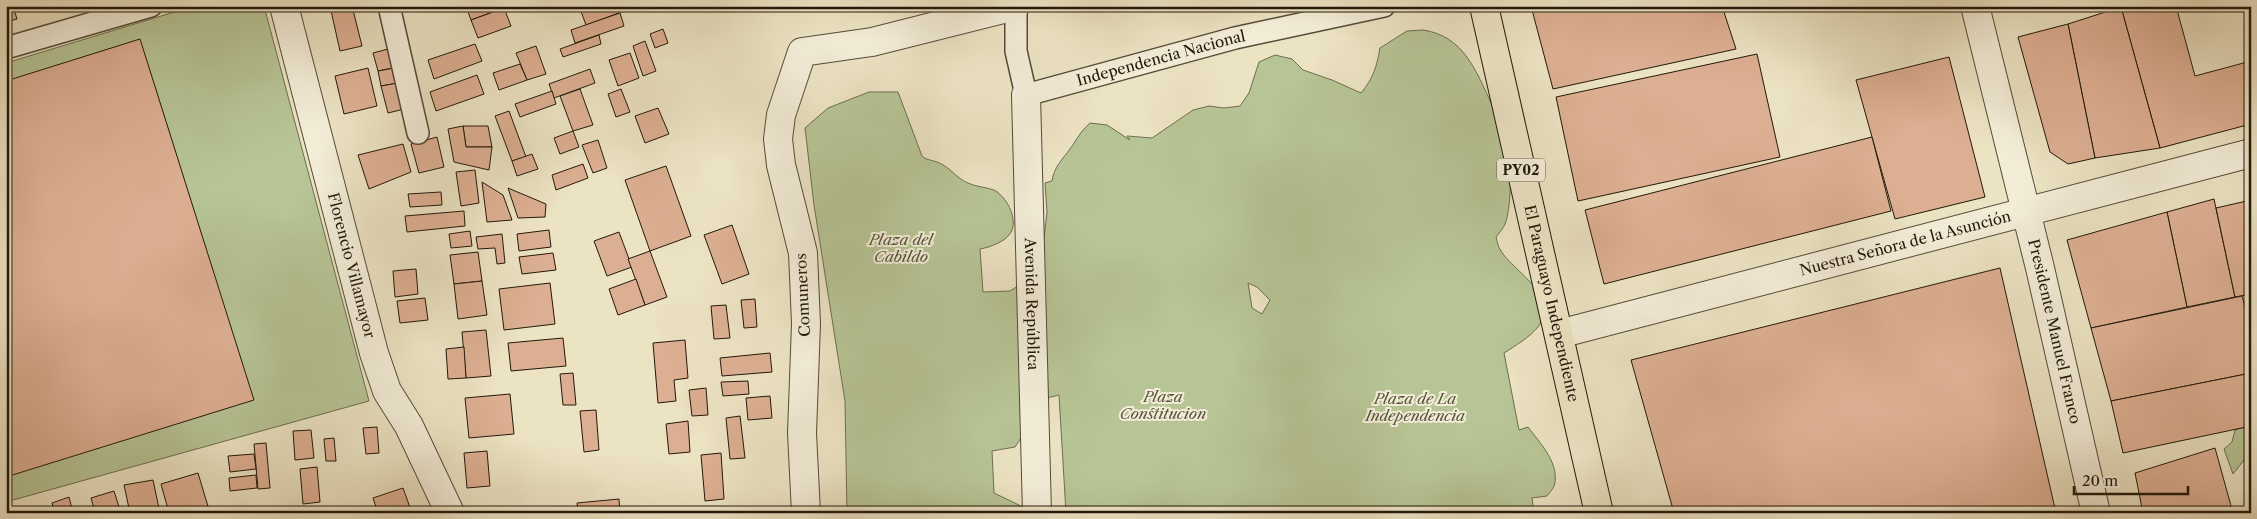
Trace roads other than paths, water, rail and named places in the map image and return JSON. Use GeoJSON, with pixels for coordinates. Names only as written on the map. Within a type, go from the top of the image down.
{"type":"FeatureCollection","features":[{"type":"Feature","properties":{"kind":"highway","name":"El Paraguayo Independiente"},"geometry":{"type":"LineString","coordinates":[[1484,6],[1599,513]]}},
{"type":"Feature","properties":{"kind":"street","name":"Florencio Villamayor"},"geometry":{"type":"LineString","coordinates":[[284,6],[374,353],[388,391],[409,426],[450,513]]}},
{"type":"Feature","properties":{"kind":"street","name":"Comuneros"},"geometry":{"type":"LineString","coordinates":[[806,513],[802,433],[806,324],[802,253],[781,165],[778,138],[781,115],[802,52],[872,42],[1016,6]]}},
{"type":"Feature","properties":{"kind":"street","name":"Presidente Manuel Franco"},"geometry":{"type":"LineString","coordinates":[[1975,6],[2026,213],[2096,513]]}},
{"type":"Feature","properties":{"kind":"street","name":"Avenida República"},"geometry":{"type":"LineString","coordinates":[[1026,95],[1037,513]]}},
{"type":"Feature","properties":{"kind":"street","name":"Nuestra Señora de la Asunción"},"geometry":{"type":"LineString","coordinates":[[1559,334],[2251,153]]}},
{"type":"Feature","properties":{"kind":"lane"},"geometry":{"type":"LineString","coordinates":[[6,48],[151,6]]}},
{"type":"Feature","properties":{"kind":"lane"},"geometry":{"type":"LineString","coordinates":[[389,6],[418,133]]}},
{"type":"Feature","properties":{"kind":"lane"},"geometry":{"type":"LineString","coordinates":[[1016,6],[1016,51],[1026,95]]}},
{"type":"Feature","properties":{"kind":"lane","name":"Independencia Nacional"},"geometry":{"type":"LineString","coordinates":[[1026,95],[1235,38],[1384,6]]}},
{"type":"Feature","properties":{"kind":"park label","name":"Plaza del Cabildo"},"geometry":{"type":"Point","coordinates":[901,248]}},
{"type":"Feature","properties":{"kind":"park label","name":"Plaza Constitucion"},"geometry":{"type":"Point","coordinates":[1163,406]}},
{"type":"Feature","properties":{"kind":"park label","name":"Plaza de La Independencia"},"geometry":{"type":"Point","coordinates":[1415,408]}}]}
